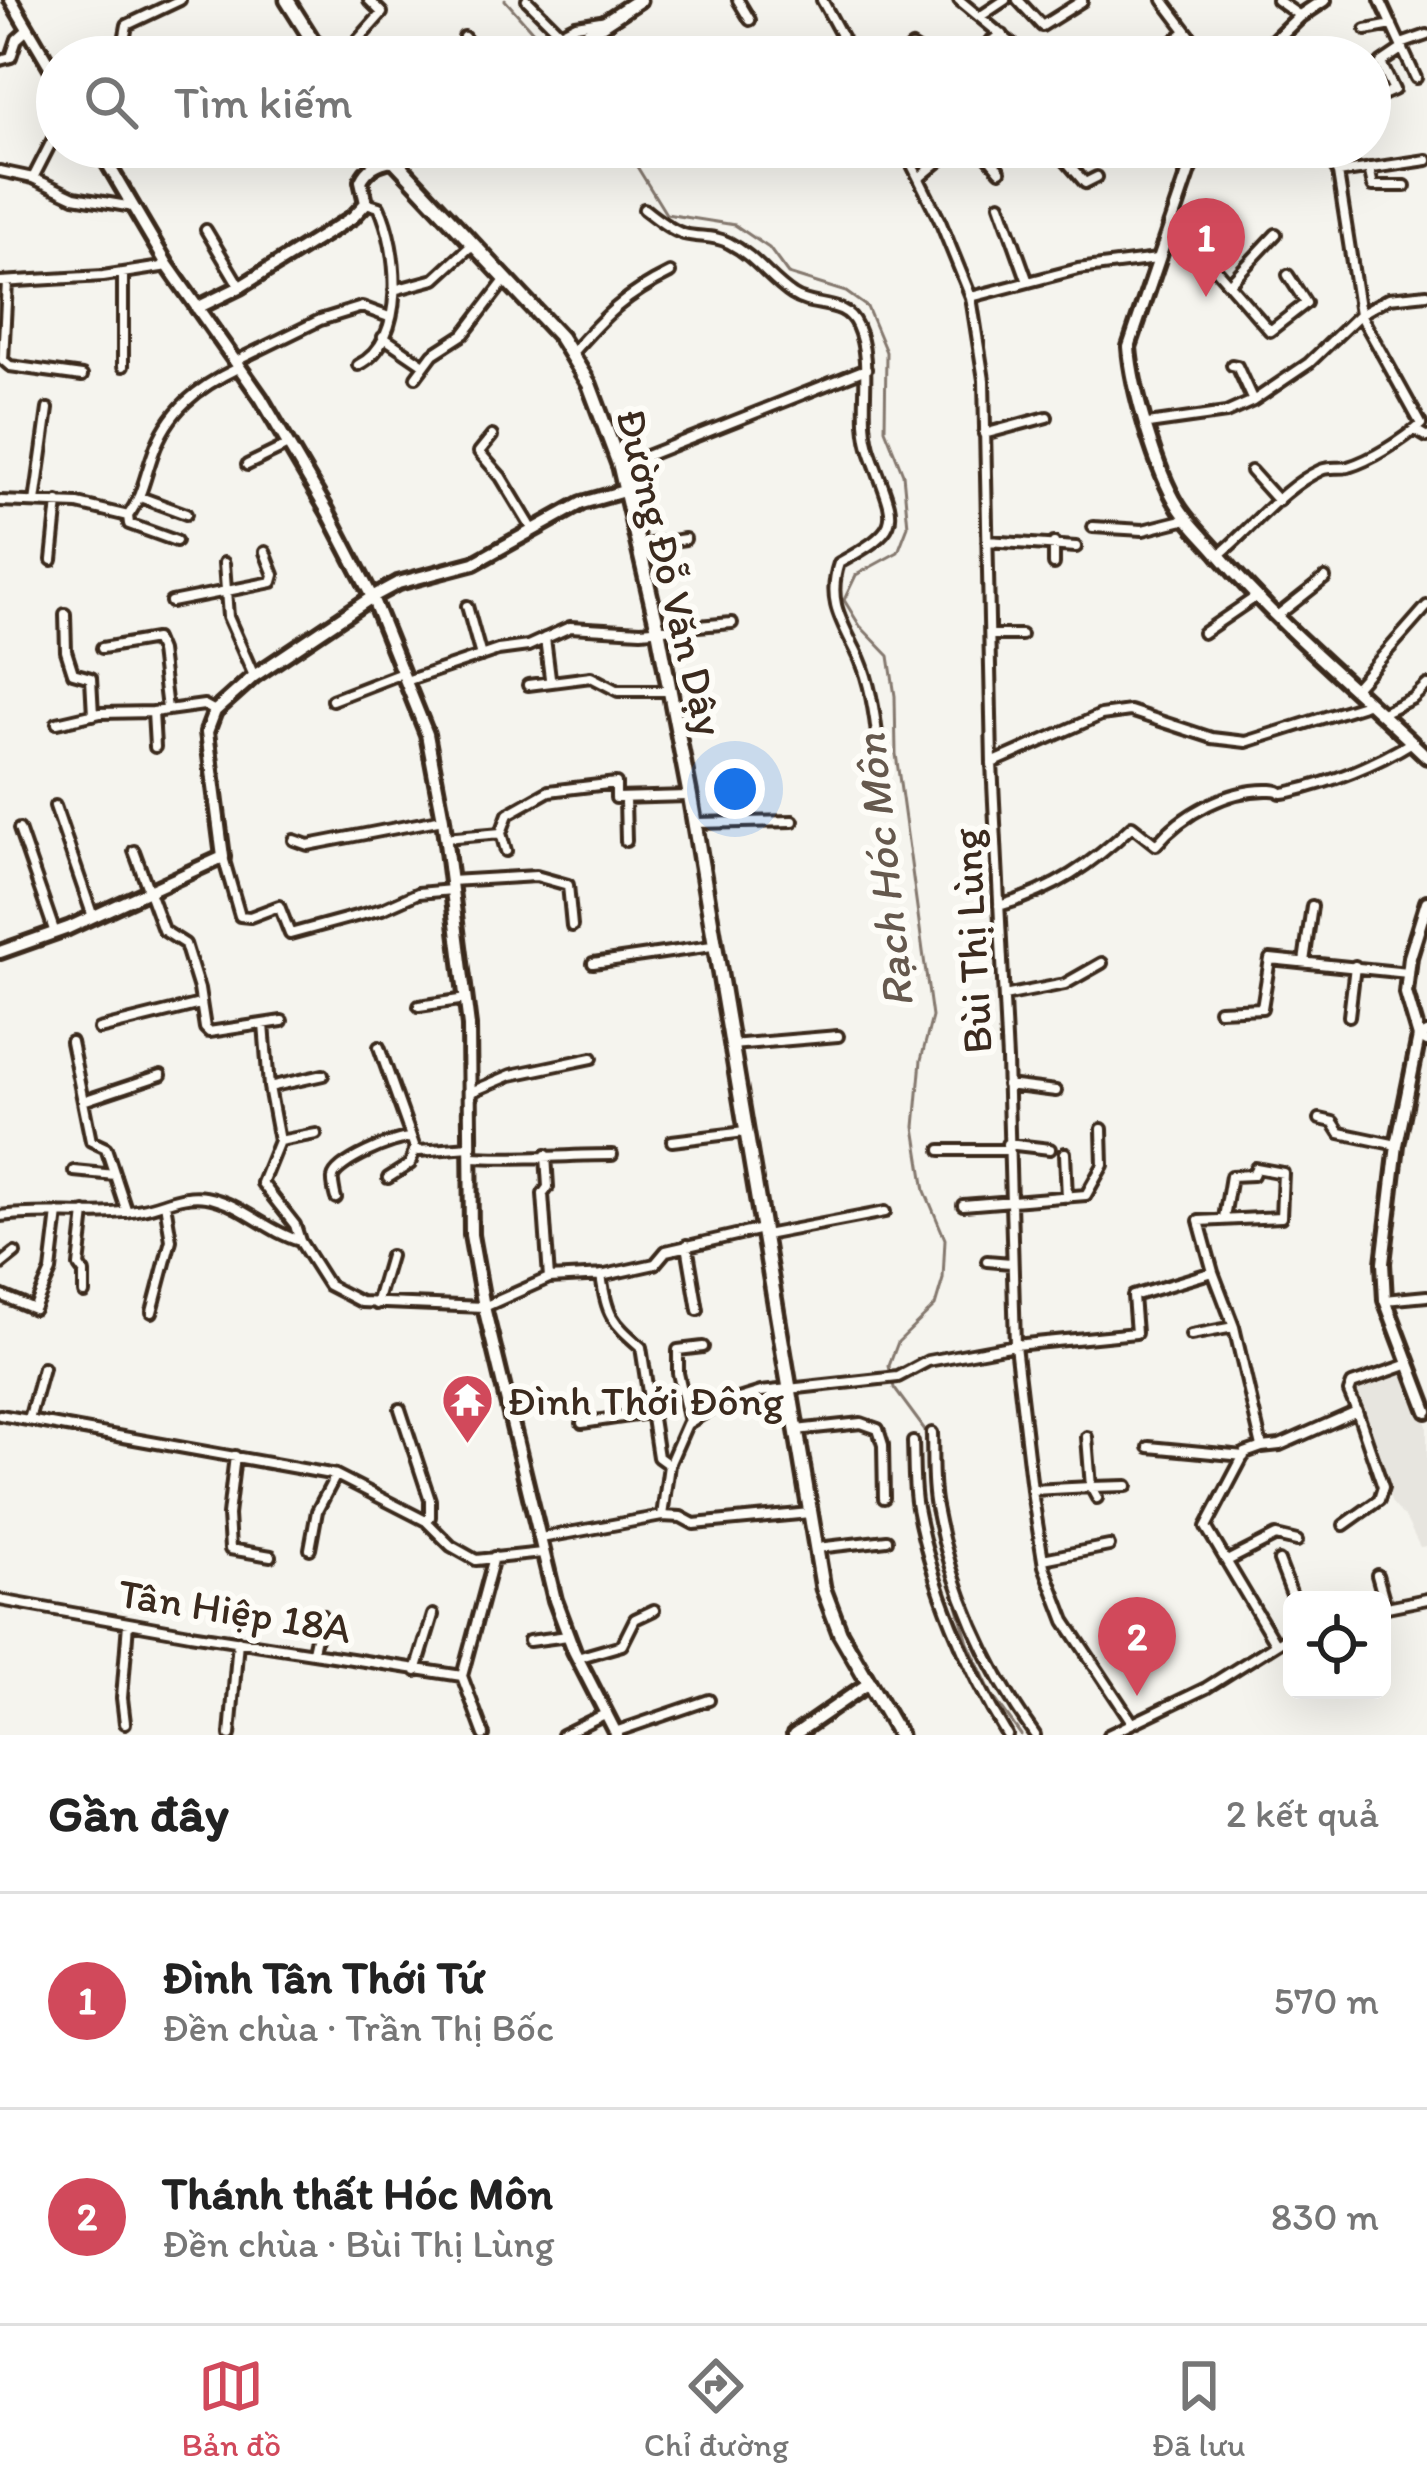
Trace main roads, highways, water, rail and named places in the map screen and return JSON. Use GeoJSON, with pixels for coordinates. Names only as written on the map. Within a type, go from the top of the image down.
{"type":"FeatureCollection","features":[{"type":"Feature","properties":{"kind":"main road"},"geometry":{"type":"LineString","coordinates":[[287,0],[310,36]]}},
{"type":"Feature","properties":{"kind":"main road"},"geometry":{"type":"LineString","coordinates":[[585,36],[630,2]]}},
{"type":"Feature","properties":{"kind":"main road","name":"Đường Đỗ Văn Dậy"},"geometry":{"type":"LineString","coordinates":[[400,168],[572,353],[604,417],[620,466],[690,796],[826,1603],[899,1735]]}},
{"type":"Feature","properties":{"kind":"waterway","name":"Rạch Hóc Môn"},"geometry":{"type":"LineString","coordinates":[[505,0],[537,36]]}},
{"type":"Feature","properties":{"kind":"waterway","name":"Rạch Hóc Môn"},"geometry":{"type":"LineString","coordinates":[[638,168],[666,214],[735,225],[769,248],[788,274],[846,292],[867,307],[886,352],[885,429],[903,474],[908,526],[898,552],[856,575],[844,600],[860,626],[889,656],[896,754],[932,1017],[921,1060],[915,1127],[925,1191],[945,1239],[943,1279],[935,1306],[898,1342],[889,1366],[894,1388],[925,1430],[930,1511],[968,1643],[992,1695],[1021,1735]]}},
{"type":"Feature","properties":{"kind":"place","name":"Đình Tân Thới Tứ"},"geometry":{"type":"Point","coordinates":[1206,297]}},
{"type":"Feature","properties":{"kind":"place","name":"Đình Thới Đông"},"geometry":{"type":"Point","coordinates":[468,1446]}},
{"type":"Feature","properties":{"kind":"place","name":"Thánh thất Hóc Môn"},"geometry":{"type":"Point","coordinates":[1137,1696]}}]}
